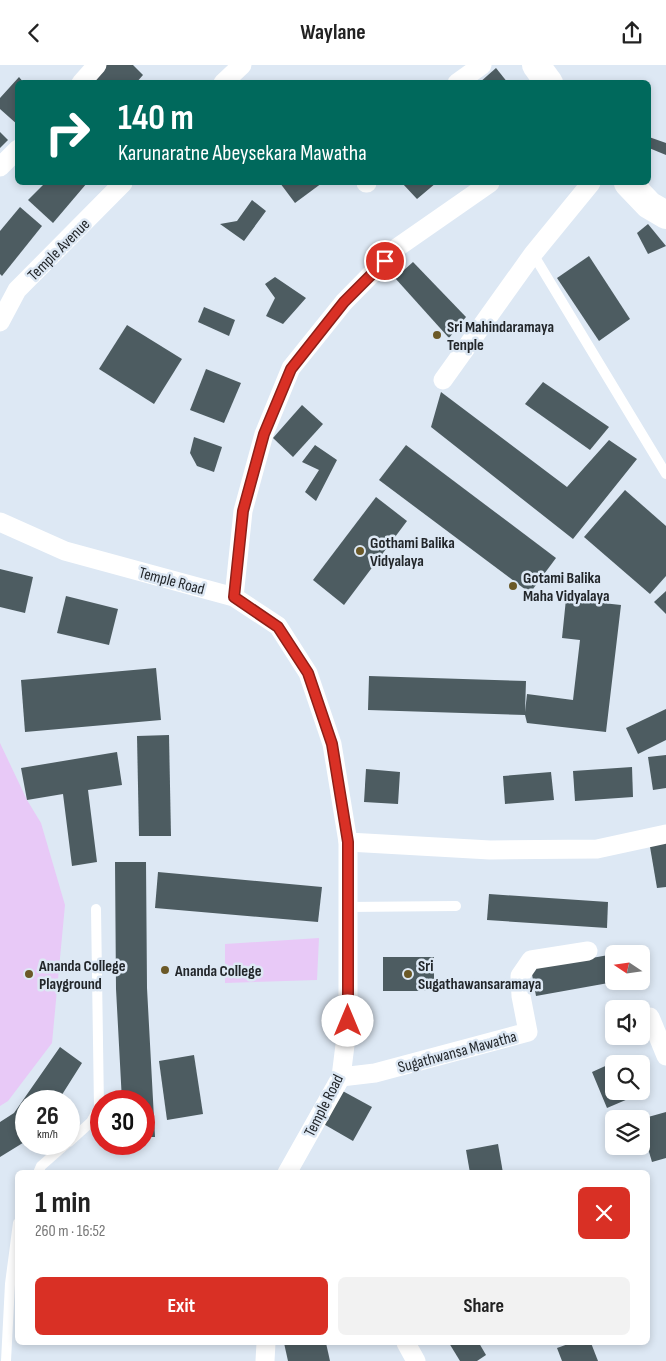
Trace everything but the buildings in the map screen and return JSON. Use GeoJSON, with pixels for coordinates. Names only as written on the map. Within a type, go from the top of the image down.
{"type":"FeatureCollection","features":[{"type":"Feature","properties":{"kind":"main road"},"geometry":{"type":"LineString","coordinates":[[536,65],[547,80]]}},
{"type":"Feature","properties":{"kind":"main road"},"geometry":{"type":"LineString","coordinates":[[630,185],[649,205],[666,215]]}},
{"type":"Feature","properties":{"kind":"street"},"geometry":{"type":"LineString","coordinates":[[83,80],[97,65]]}},
{"type":"Feature","properties":{"kind":"street"},"geometry":{"type":"LineString","coordinates":[[226,80],[242,65]]}},
{"type":"Feature","properties":{"kind":"street"},"geometry":{"type":"LineString","coordinates":[[461,80],[482,65]]}},
{"type":"Feature","properties":{"kind":"street"},"geometry":{"type":"LineString","coordinates":[[0,167],[15,152]]}},
{"type":"Feature","properties":{"kind":"street","name":"Temple Avenue"},"geometry":{"type":"LineString","coordinates":[[0,322],[17,290],[121,185]]}},
{"type":"Feature","properties":{"kind":"street"},"geometry":{"type":"LineString","coordinates":[[234,597],[243,511],[264,434],[291,369],[344,302],[398,247],[487,185]]}},
{"type":"Feature","properties":{"kind":"street"},"geometry":{"type":"LineString","coordinates":[[443,381],[534,254],[589,185]]}},
{"type":"Feature","properties":{"kind":"street","name":"Temple Road"},"geometry":{"type":"LineString","coordinates":[[0,522],[65,551],[234,597],[278,627],[308,673],[332,744],[348,842],[348,1021],[341,1077],[289,1170]]}},
{"type":"Feature","properties":{"kind":"street"},"geometry":{"type":"LineString","coordinates":[[348,842],[490,850],[598,849],[666,834]]}},
{"type":"Feature","properties":{"kind":"street","name":"Sugathwansa Mawatha"},"geometry":{"type":"LineString","coordinates":[[341,1077],[375,1073],[528,1032],[520,976],[531,960],[588,951]]}},
{"type":"Feature","properties":{"kind":"street"},"geometry":{"type":"LineString","coordinates":[[650,1017],[666,1056]]}},
{"type":"Feature","properties":{"kind":"street"},"geometry":{"type":"LineString","coordinates":[[266,1345],[266,1361]]}},
{"type":"Feature","properties":{"kind":"street"},"geometry":{"type":"LineString","coordinates":[[407,1345],[416,1361]]}},
{"type":"Feature","properties":{"kind":"lane"},"geometry":{"type":"LineString","coordinates":[[534,254],[666,474]]}},
{"type":"Feature","properties":{"kind":"lane"},"geometry":{"type":"LineString","coordinates":[[348,907],[456,906]]}},
{"type":"Feature","properties":{"kind":"lane"},"geometry":{"type":"LineString","coordinates":[[80,1133],[91,1123],[99,1108],[96,909]]}},
{"type":"Feature","properties":{"kind":"lane"},"geometry":{"type":"LineString","coordinates":[[39,1170],[41,1165],[53,1155]]}},
{"type":"Feature","properties":{"kind":"lane"},"geometry":{"type":"LineString","coordinates":[[6,1361],[10,1284],[15,1246]]}},
{"type":"Feature","properties":{"kind":"shaded area","name":"Ananda College Playground"},"geometry":{"type":"Polygon","coordinates":[[[0,743],[27,800],[41,823],[65,905],[52,1043],[8,1101],[0,1106],[0,743]]]}},
{"type":"Feature","properties":{"kind":"shaded area"},"geometry":{"type":"Polygon","coordinates":[[[319,938],[317,980],[225,983],[225,944],[319,938]]]}},
{"type":"Feature","properties":{"kind":"place","name":"Sri Mahindaramaya Tenple"},"geometry":{"type":"Point","coordinates":[437,335]}},
{"type":"Feature","properties":{"kind":"place","name":"Gothami Balika Vidyalaya"},"geometry":{"type":"Point","coordinates":[360,551]}},
{"type":"Feature","properties":{"kind":"place","name":"Gotami Balika Maha Vidyalaya"},"geometry":{"type":"Point","coordinates":[513,586]}},
{"type":"Feature","properties":{"kind":"place","name":"Ananda College"},"geometry":{"type":"Point","coordinates":[165,970]}},
{"type":"Feature","properties":{"kind":"place","name":"Ananda College Playground"},"geometry":{"type":"Point","coordinates":[29,974]}},
{"type":"Feature","properties":{"kind":"place","name":"Sri Sugathawansaramaya"},"geometry":{"type":"Point","coordinates":[408,974]}},
{"type":"Feature","properties":{"kind":"route"},"geometry":{"type":"LineString","coordinates":[[348,1021],[348,842],[332,744],[308,673],[278,627],[234,597],[243,511],[264,434],[291,369],[344,302],[385,261]]}}]}
